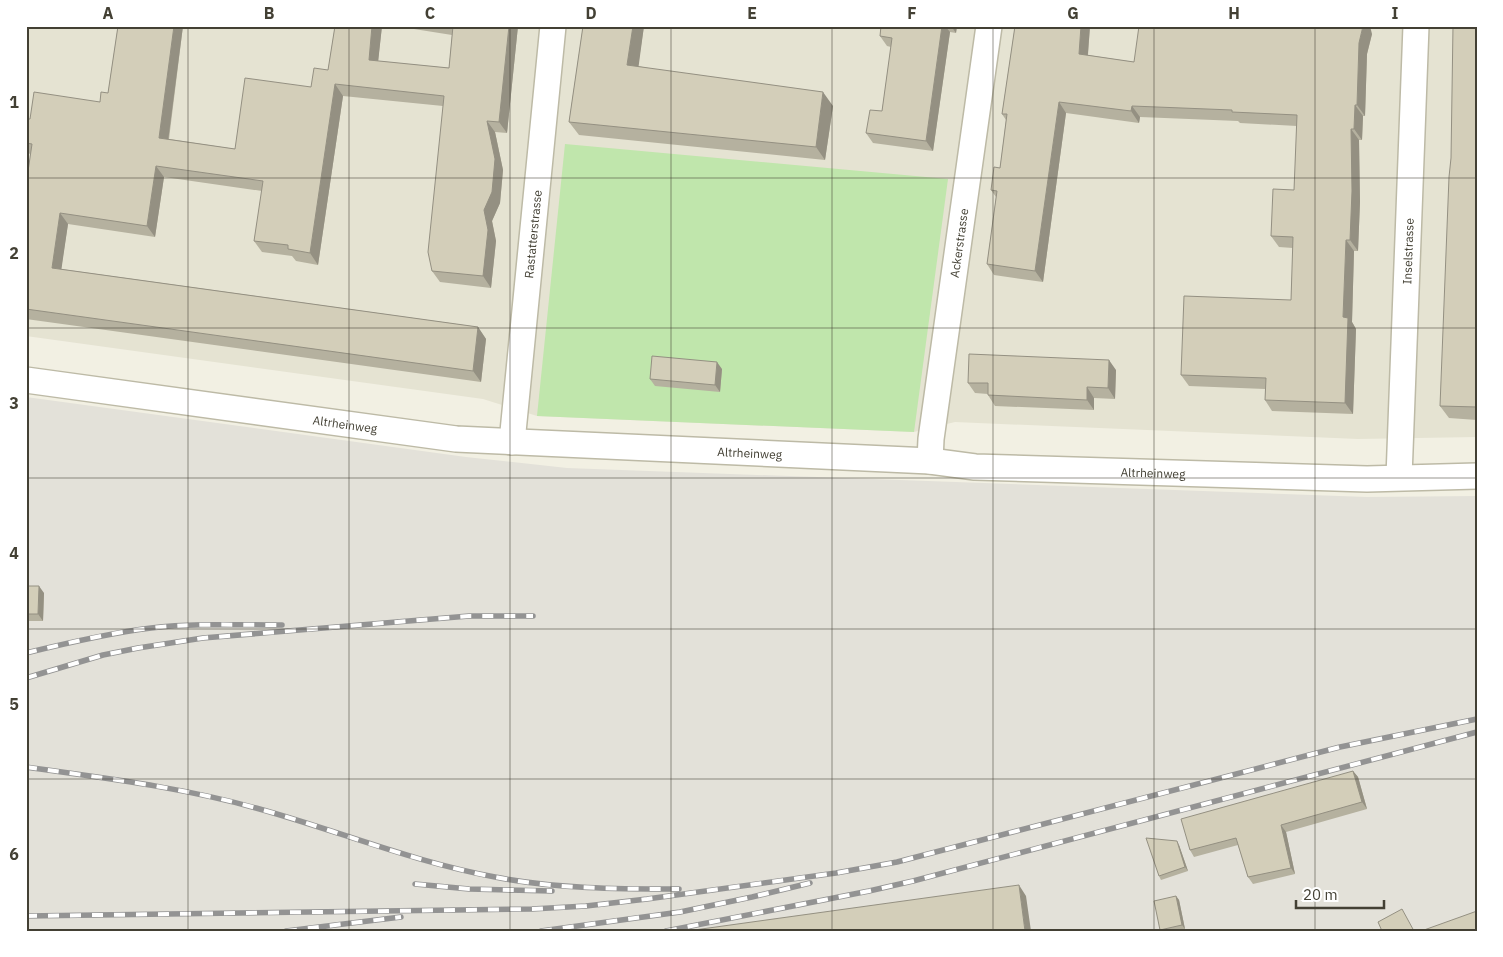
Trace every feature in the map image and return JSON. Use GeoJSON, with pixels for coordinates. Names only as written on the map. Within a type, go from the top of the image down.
{"type":"FeatureCollection","features":[{"type":"Feature","properties":{"kind":"street","name":"Rastatterstrasse"},"geometry":{"type":"LineString","coordinates":[[512,442],[553,26]]}},
{"type":"Feature","properties":{"kind":"street","name":"Ackerstrasse"},"geometry":{"type":"LineString","coordinates":[[930,461],[931,439],[989,26]]}},
{"type":"Feature","properties":{"kind":"street","name":"Inselstrasse"},"geometry":{"type":"LineString","coordinates":[[1399,477],[1416,26]]}},
{"type":"Feature","properties":{"kind":"street","name":"Altrheinweg"},"geometry":{"type":"LineString","coordinates":[[26,380],[456,439],[930,461],[975,467],[1367,479],[1477,476]]}},
{"type":"Feature","properties":{"kind":"shaded area"},"geometry":{"type":"Polygon","coordinates":[[[26,26],[1477,26],[1477,437],[1358,439],[955,422],[914,432],[537,416],[483,399],[26,336],[26,26]]]}},
{"type":"Feature","properties":{"kind":"shaded area"},"geometry":{"type":"Polygon","coordinates":[[[26,397],[466,457],[567,468],[1367,497],[1477,496],[1477,931],[26,931],[26,397]]]}},
{"type":"Feature","properties":{"kind":"green space"},"geometry":{"type":"Polygon","coordinates":[[[565,144],[948,179],[914,432],[537,416],[565,144]]]}},
{"type":"Feature","properties":{"kind":"building"},"geometry":{"type":"Polygon","coordinates":[[[118,26],[174,26],[159,138],[235,149],[245,78],[311,87],[314,68],[328,70],[335,26],[372,26],[369,60],[449,68],[453,26],[509,26],[499,122],[487,121],[495,159],[492,192],[484,210],[488,230],[483,276],[432,271],[428,252],[444,96],[335,84],[310,253],[288,249],[288,245],[254,241],[263,181],[156,166],[147,226],[60,213],[52,268],[478,327],[473,371],[26,309],[26,185],[32,144],[26,143],[26,119],[30,119],[34,92],[100,102],[101,92],[108,93],[118,26]]]}},
{"type":"Feature","properties":{"kind":"building"},"geometry":{"type":"Polygon","coordinates":[[[583,26],[633,26],[627,65],[823,92],[816,147],[569,122],[583,26]]]}},
{"type":"Feature","properties":{"kind":"building"},"geometry":{"type":"Polygon","coordinates":[[[881,26],[942,26],[926,141],[866,133],[870,110],[882,111],[892,38],[880,36],[881,26]]]}},
{"type":"Feature","properties":{"kind":"building"},"geometry":{"type":"Polygon","coordinates":[[[1015,26],[1081,26],[1079,54],[1134,62],[1139,26],[1363,26],[1359,43],[1357,105],[1355,105],[1354,129],[1351,129],[1352,191],[1350,240],[1346,240],[1343,317],[1348,318],[1345,403],[1265,400],[1266,378],[1181,375],[1184,296],[1291,300],[1293,237],[1271,236],[1273,189],[1294,190],[1297,115],[1132,106],[1131,111],[1059,102],[1035,271],[987,264],[997,191],[991,190],[994,167],[1000,168],[1007,114],[1002,114],[1015,26]]]}},
{"type":"Feature","properties":{"kind":"building"},"geometry":{"type":"Polygon","coordinates":[[[1453,26],[1477,26],[1477,407],[1440,406],[1451,158],[1453,26]]]}},
{"type":"Feature","properties":{"kind":"building"},"geometry":{"type":"Polygon","coordinates":[[[969,354],[1109,360],[1108,388],[1087,387],[1087,400],[988,395],[988,383],[968,383],[969,354]]]}},
{"type":"Feature","properties":{"kind":"building"},"geometry":{"type":"Polygon","coordinates":[[[652,356],[717,362],[715,385],[650,379],[652,356]]]}},
{"type":"Feature","properties":{"kind":"building"},"geometry":{"type":"Polygon","coordinates":[[[26,586],[39,586],[38,614],[26,614],[26,586]]]}},
{"type":"Feature","properties":{"kind":"building"},"geometry":{"type":"Polygon","coordinates":[[[1353,771],[1362,802],[1281,825],[1291,868],[1248,877],[1236,838],[1190,850],[1181,819],[1353,771]]]}},
{"type":"Feature","properties":{"kind":"building"},"geometry":{"type":"Polygon","coordinates":[[[1146,838],[1177,841],[1185,867],[1159,876],[1146,838]]]}},
{"type":"Feature","properties":{"kind":"building"},"geometry":{"type":"Polygon","coordinates":[[[1019,885],[1025,931],[687,931],[1019,885]]]}},
{"type":"Feature","properties":{"kind":"building"},"geometry":{"type":"Polygon","coordinates":[[[1176,896],[1182,925],[1160,930],[1154,901],[1176,896]]]}},
{"type":"Feature","properties":{"kind":"building"},"geometry":{"type":"Polygon","coordinates":[[[1402,909],[1414,931],[1382,931],[1378,922],[1402,909]]]}},
{"type":"Feature","properties":{"kind":"building"},"geometry":{"type":"Polygon","coordinates":[[[1477,911],[1477,931],[1424,931],[1424,930],[1477,911]]]}},
{"type":"Feature","properties":{"kind":"railway"},"geometry":{"type":"LineString","coordinates":[[26,678],[103,655],[203,638],[469,616],[533,616]]}},
{"type":"Feature","properties":{"kind":"railway"},"geometry":{"type":"LineString","coordinates":[[26,653],[104,635],[167,626],[282,625]]}},
{"type":"Feature","properties":{"kind":"railway"},"geometry":{"type":"LineString","coordinates":[[26,916],[532,909],[586,906],[647,899],[836,873],[897,862],[1340,747],[1477,719]]}},
{"type":"Feature","properties":{"kind":"railway"},"geometry":{"type":"LineString","coordinates":[[666,931],[913,881],[1477,732]]}},
{"type":"Feature","properties":{"kind":"railway"},"geometry":{"type":"LineString","coordinates":[[26,767],[199,794],[256,808],[434,863],[495,877],[564,886],[679,889]]}},
{"type":"Feature","properties":{"kind":"railway"},"geometry":{"type":"LineString","coordinates":[[541,931],[680,912],[810,883]]}},
{"type":"Feature","properties":{"kind":"railway"},"geometry":{"type":"LineString","coordinates":[[415,884],[469,889],[552,891]]}},
{"type":"Feature","properties":{"kind":"railway"},"geometry":{"type":"LineString","coordinates":[[286,931],[401,917]]}}]}
